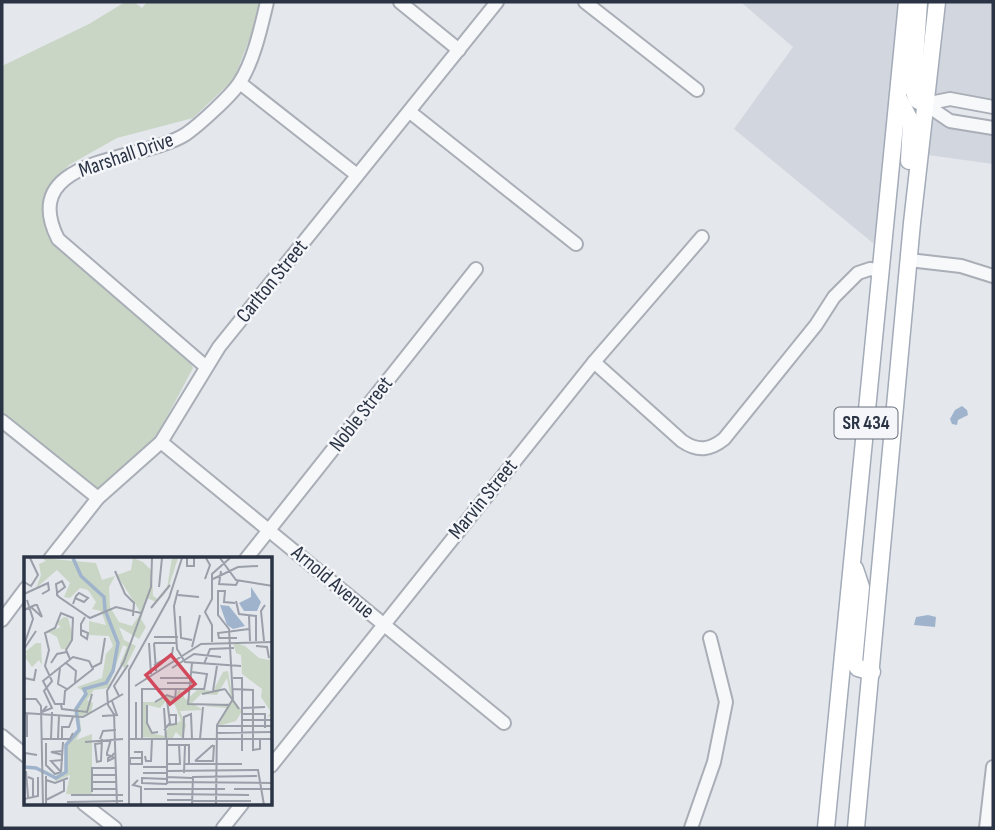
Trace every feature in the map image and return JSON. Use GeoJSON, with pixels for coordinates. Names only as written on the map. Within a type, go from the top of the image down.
{"type":"FeatureCollection","features":[{"type":"Feature","properties":{"kind":"main road","name":"SR 434"},"geometry":{"type":"LineString","coordinates":[[826,826],[883,271],[907,2]]}},
{"type":"Feature","properties":{"kind":"main road"},"geometry":{"type":"LineString","coordinates":[[919,2],[913,89],[918,100],[925,104]]}},
{"type":"Feature","properties":{"kind":"main road","name":"SR 434"},"geometry":{"type":"LineString","coordinates":[[856,828],[912,223],[937,2]]}},
{"type":"Feature","properties":{"kind":"main road"},"geometry":{"type":"LineString","coordinates":[[899,98],[911,122],[908,187],[912,223]]}},
{"type":"Feature","properties":{"kind":"main road"},"geometry":{"type":"LineString","coordinates":[[852,560],[860,587],[854,662],[858,668],[872,672]]}},
{"type":"Feature","properties":{"kind":"street","name":"Marshall Drive"},"geometry":{"type":"LineString","coordinates":[[205,366],[58,239],[51,225],[50,205],[57,187],[69,174],[94,162],[155,149],[187,133],[240,83],[261,27],[267,2]]}},
{"type":"Feature","properties":{"kind":"street"},"geometry":{"type":"LineString","coordinates":[[400,2],[459,50]]}},
{"type":"Feature","properties":{"kind":"street","name":"Carlton Street"},"geometry":{"type":"LineString","coordinates":[[52,557],[98,498],[161,442],[205,366],[497,2]]}},
{"type":"Feature","properties":{"kind":"street"},"geometry":{"type":"LineString","coordinates":[[585,2],[697,90]]}},
{"type":"Feature","properties":{"kind":"street"},"geometry":{"type":"LineString","coordinates":[[240,83],[357,175]]}},
{"type":"Feature","properties":{"kind":"street"},"geometry":{"type":"LineString","coordinates":[[925,104],[950,99],[993,107]]}},
{"type":"Feature","properties":{"kind":"street"},"geometry":{"type":"LineString","coordinates":[[925,104],[950,121],[993,128]]}},
{"type":"Feature","properties":{"kind":"street"},"geometry":{"type":"LineString","coordinates":[[410,112],[576,244]]}},
{"type":"Feature","properties":{"kind":"street","name":"Marvin Street"},"geometry":{"type":"LineString","coordinates":[[273,763],[594,362],[702,237]]}},
{"type":"Feature","properties":{"kind":"street"},"geometry":{"type":"LineString","coordinates":[[909,260],[961,266],[993,276]]}},
{"type":"Feature","properties":{"kind":"street","name":"Noble Street"},"geometry":{"type":"LineString","coordinates":[[248,557],[476,269]]}},
{"type":"Feature","properties":{"kind":"street"},"geometry":{"type":"LineString","coordinates":[[594,362],[682,442],[699,449],[713,447],[724,439],[816,325],[834,297],[858,273],[883,271]]}},
{"type":"Feature","properties":{"kind":"street"},"geometry":{"type":"LineString","coordinates":[[2,421],[98,498]]}},
{"type":"Feature","properties":{"kind":"street","name":"Arnold Avenue"},"geometry":{"type":"LineString","coordinates":[[161,442],[504,723]]}},
{"type":"Feature","properties":{"kind":"street"},"geometry":{"type":"LineString","coordinates":[[2,620],[24,592]]}},
{"type":"Feature","properties":{"kind":"street"},"geometry":{"type":"LineString","coordinates":[[691,828],[713,762],[726,702],[710,638]]}},
{"type":"Feature","properties":{"kind":"street"},"geometry":{"type":"LineString","coordinates":[[2,736],[24,754]]}},
{"type":"Feature","properties":{"kind":"street"},"geometry":{"type":"LineString","coordinates":[[986,828],[993,767]]}},
{"type":"Feature","properties":{"kind":"street"},"geometry":{"type":"LineString","coordinates":[[88,806],[115,828]]}},
{"type":"Feature","properties":{"kind":"street"},"geometry":{"type":"LineString","coordinates":[[223,828],[240,806]]}},
{"type":"Feature","properties":{"kind":"shaded area"},"geometry":{"type":"Polygon","coordinates":[[[741,2],[901,2],[879,248],[734,129],[793,47],[741,2]]]}},
{"type":"Feature","properties":{"kind":"shaded area"},"geometry":{"type":"Polygon","coordinates":[[[944,2],[993,2],[993,101],[934,97],[944,2]]]}},
{"type":"Feature","properties":{"kind":"shaded area"},"geometry":{"type":"Polygon","coordinates":[[[932,115],[993,134],[993,164],[928,155],[932,115]]]}},
{"type":"Feature","properties":{"kind":"green space"},"geometry":{"type":"Polygon","coordinates":[[[125,2],[134,2],[142,8],[147,2],[261,2],[234,79],[193,118],[117,138],[69,165],[52,183],[42,207],[45,224],[53,241],[189,360],[193,368],[159,432],[142,452],[98,489],[2,414],[2,66],[89,24],[125,2]]]}},
{"type":"Feature","properties":{"kind":"water"},"geometry":{"type":"Polygon","coordinates":[[[962,406],[968,415],[958,420],[957,425],[952,424],[950,419],[955,410],[962,406]]]}},
{"type":"Feature","properties":{"kind":"water"},"geometry":{"type":"Polygon","coordinates":[[[916,617],[936,617],[935,627],[914,625],[916,617]]]}}]}
